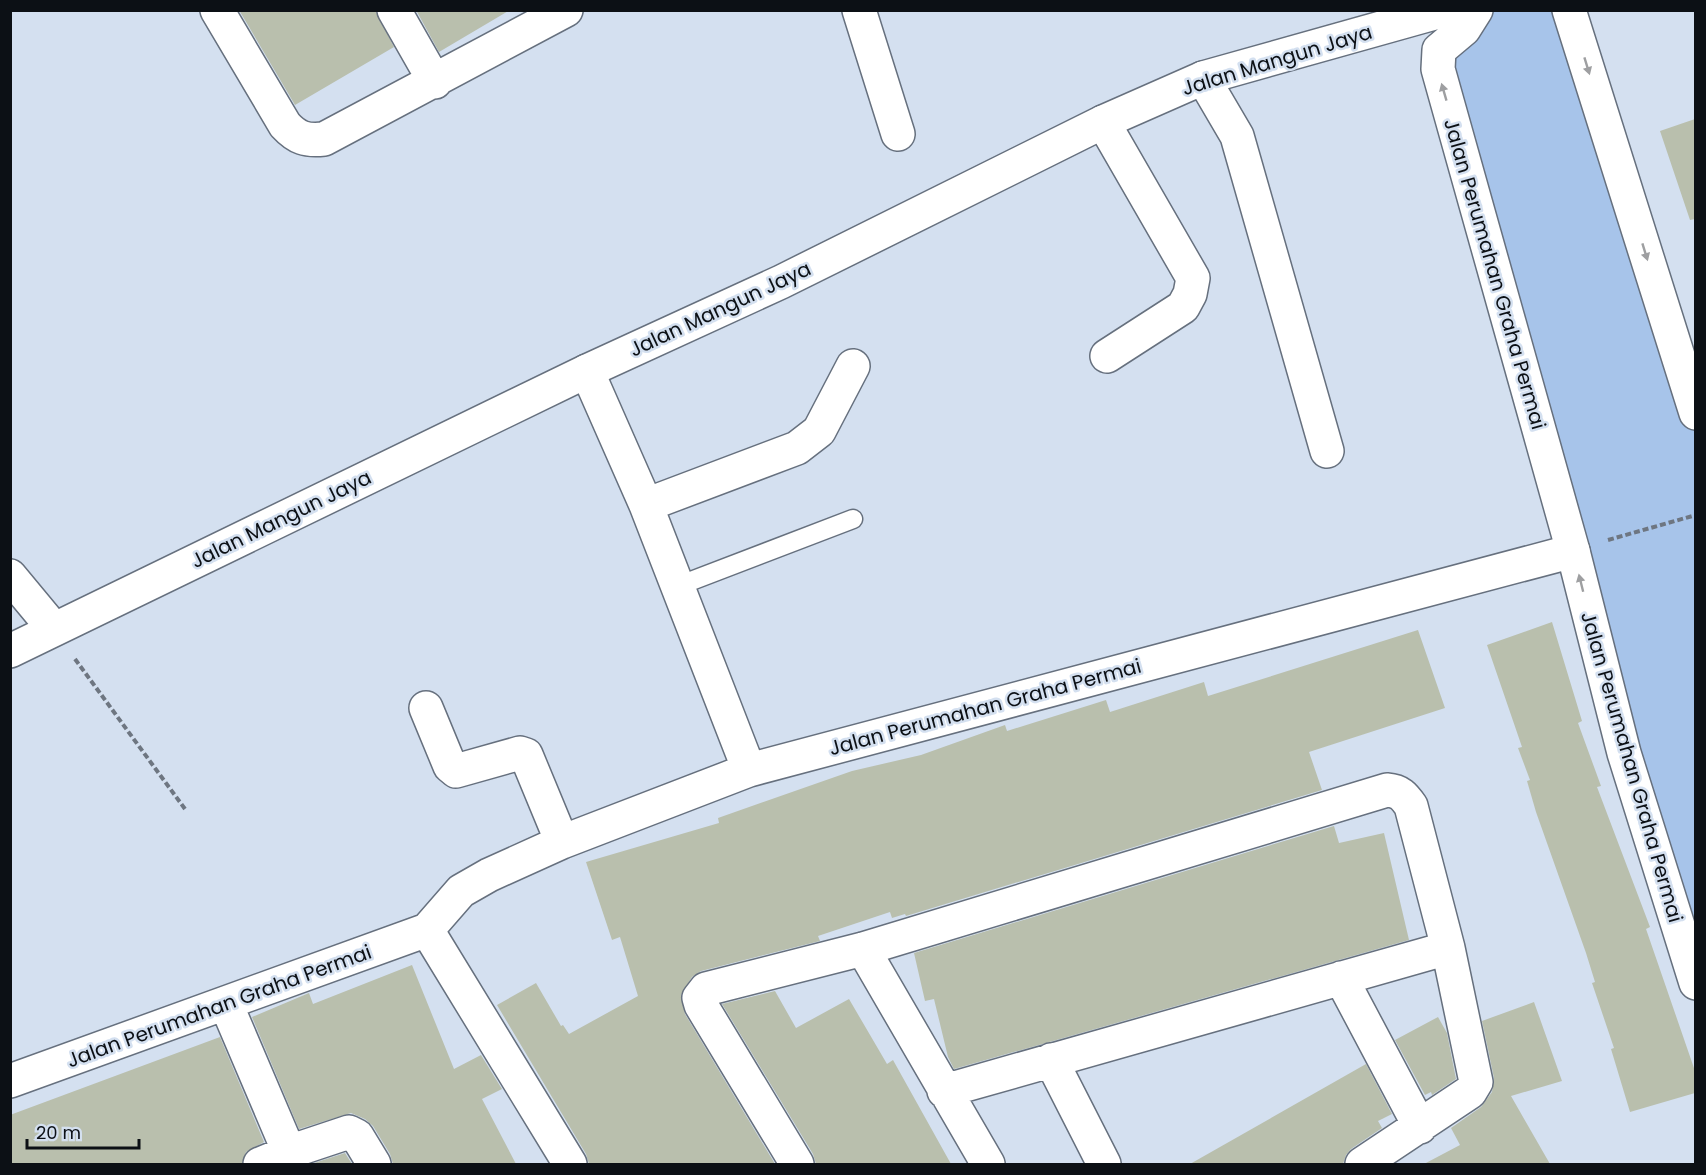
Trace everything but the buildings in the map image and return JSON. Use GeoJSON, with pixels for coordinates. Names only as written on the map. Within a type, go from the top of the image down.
{"type":"FeatureCollection","features":[{"type":"Feature","properties":{"kind":"street"},"geometry":{"type":"LineString","coordinates":[[217,10],[285,125],[295,136],[310,140],[324,139],[435,82],[566,10]]}},
{"type":"Feature","properties":{"kind":"street"},"geometry":{"type":"LineString","coordinates":[[394,10],[435,82]]}},
{"type":"Feature","properties":{"kind":"street"},"geometry":{"type":"LineString","coordinates":[[859,10],[898,134]]}},
{"type":"Feature","properties":{"kind":"street","name":"Jalan Mangun Jaya"},"geometry":{"type":"LineString","coordinates":[[10,651],[587,371],[781,282],[1103,122],[1203,78],[1445,10]]}},
{"type":"Feature","properties":{"kind":"street","name":"Jalan Perumahan Graha Permai"},"geometry":{"type":"LineString","coordinates":[[1476,10],[1464,29],[1440,50],[1438,69],[1573,551],[1624,753],[1695,983]]}},
{"type":"Feature","properties":{"kind":"street"},"geometry":{"type":"LineString","coordinates":[[1569,10],[1695,413]]}},
{"type":"Feature","properties":{"kind":"street"},"geometry":{"type":"LineString","coordinates":[[1203,78],[1237,136],[1328,450]]}},
{"type":"Feature","properties":{"kind":"street"},"geometry":{"type":"LineString","coordinates":[[1103,122],[1193,278],[1190,294],[1183,307],[1107,356]]}},
{"type":"Feature","properties":{"kind":"street"},"geometry":{"type":"LineString","coordinates":[[646,505],[797,448],[819,431],[853,366]]}},
{"type":"Feature","properties":{"kind":"street"},"geometry":{"type":"LineString","coordinates":[[587,371],[646,505],[749,770]]}},
{"type":"Feature","properties":{"kind":"street","name":"Jalan Perumahan Graha Permai"},"geometry":{"type":"LineString","coordinates":[[10,1081],[427,930],[461,891],[489,875],[562,842],[749,770],[1573,551]]}},
{"type":"Feature","properties":{"kind":"street"},"geometry":{"type":"LineString","coordinates":[[10,576],[54,629]]}},
{"type":"Feature","properties":{"kind":"street"},"geometry":{"type":"LineString","coordinates":[[426,708],[450,766],[456,771],[520,753],[526,755],[562,842]]}},
{"type":"Feature","properties":{"kind":"street"},"geometry":{"type":"LineString","coordinates":[[796,1164],[701,1005],[699,998],[710,986],[863,949],[1387,790],[1402,794],[1411,806],[1448,948],[1476,1082],[1470,1092],[1362,1164]]}},
{"type":"Feature","properties":{"kind":"street"},"geometry":{"type":"LineString","coordinates":[[427,930],[570,1164]]}},
{"type":"Feature","properties":{"kind":"street"},"geometry":{"type":"LineString","coordinates":[[944,1090],[1448,948]]}},
{"type":"Feature","properties":{"kind":"street"},"geometry":{"type":"LineString","coordinates":[[863,949],[988,1164]]}},
{"type":"Feature","properties":{"kind":"street"},"geometry":{"type":"LineString","coordinates":[[1341,978],[1420,1127]]}},
{"type":"Feature","properties":{"kind":"street"},"geometry":{"type":"LineString","coordinates":[[226,1004],[274,1158],[349,1132],[357,1136],[374,1164]]}},
{"type":"Feature","properties":{"kind":"street"},"geometry":{"type":"LineString","coordinates":[[1051,1060],[1104,1164]]}},
{"type":"Feature","properties":{"kind":"lane"},"geometry":{"type":"LineString","coordinates":[[678,586],[853,519]]}},
{"type":"Feature","properties":{"kind":"path"},"geometry":{"type":"LineString","coordinates":[[1573,551],[1695,515]]}},
{"type":"Feature","properties":{"kind":"path"},"geometry":{"type":"LineString","coordinates":[[54,629],[185,809]]}},
{"type":"Feature","properties":{"kind":"shaded area"},"geometry":{"type":"Polygon","coordinates":[[[1476,11],[1569,11],[1695,413],[1695,983],[1439,50],[1476,11]]]}}]}
